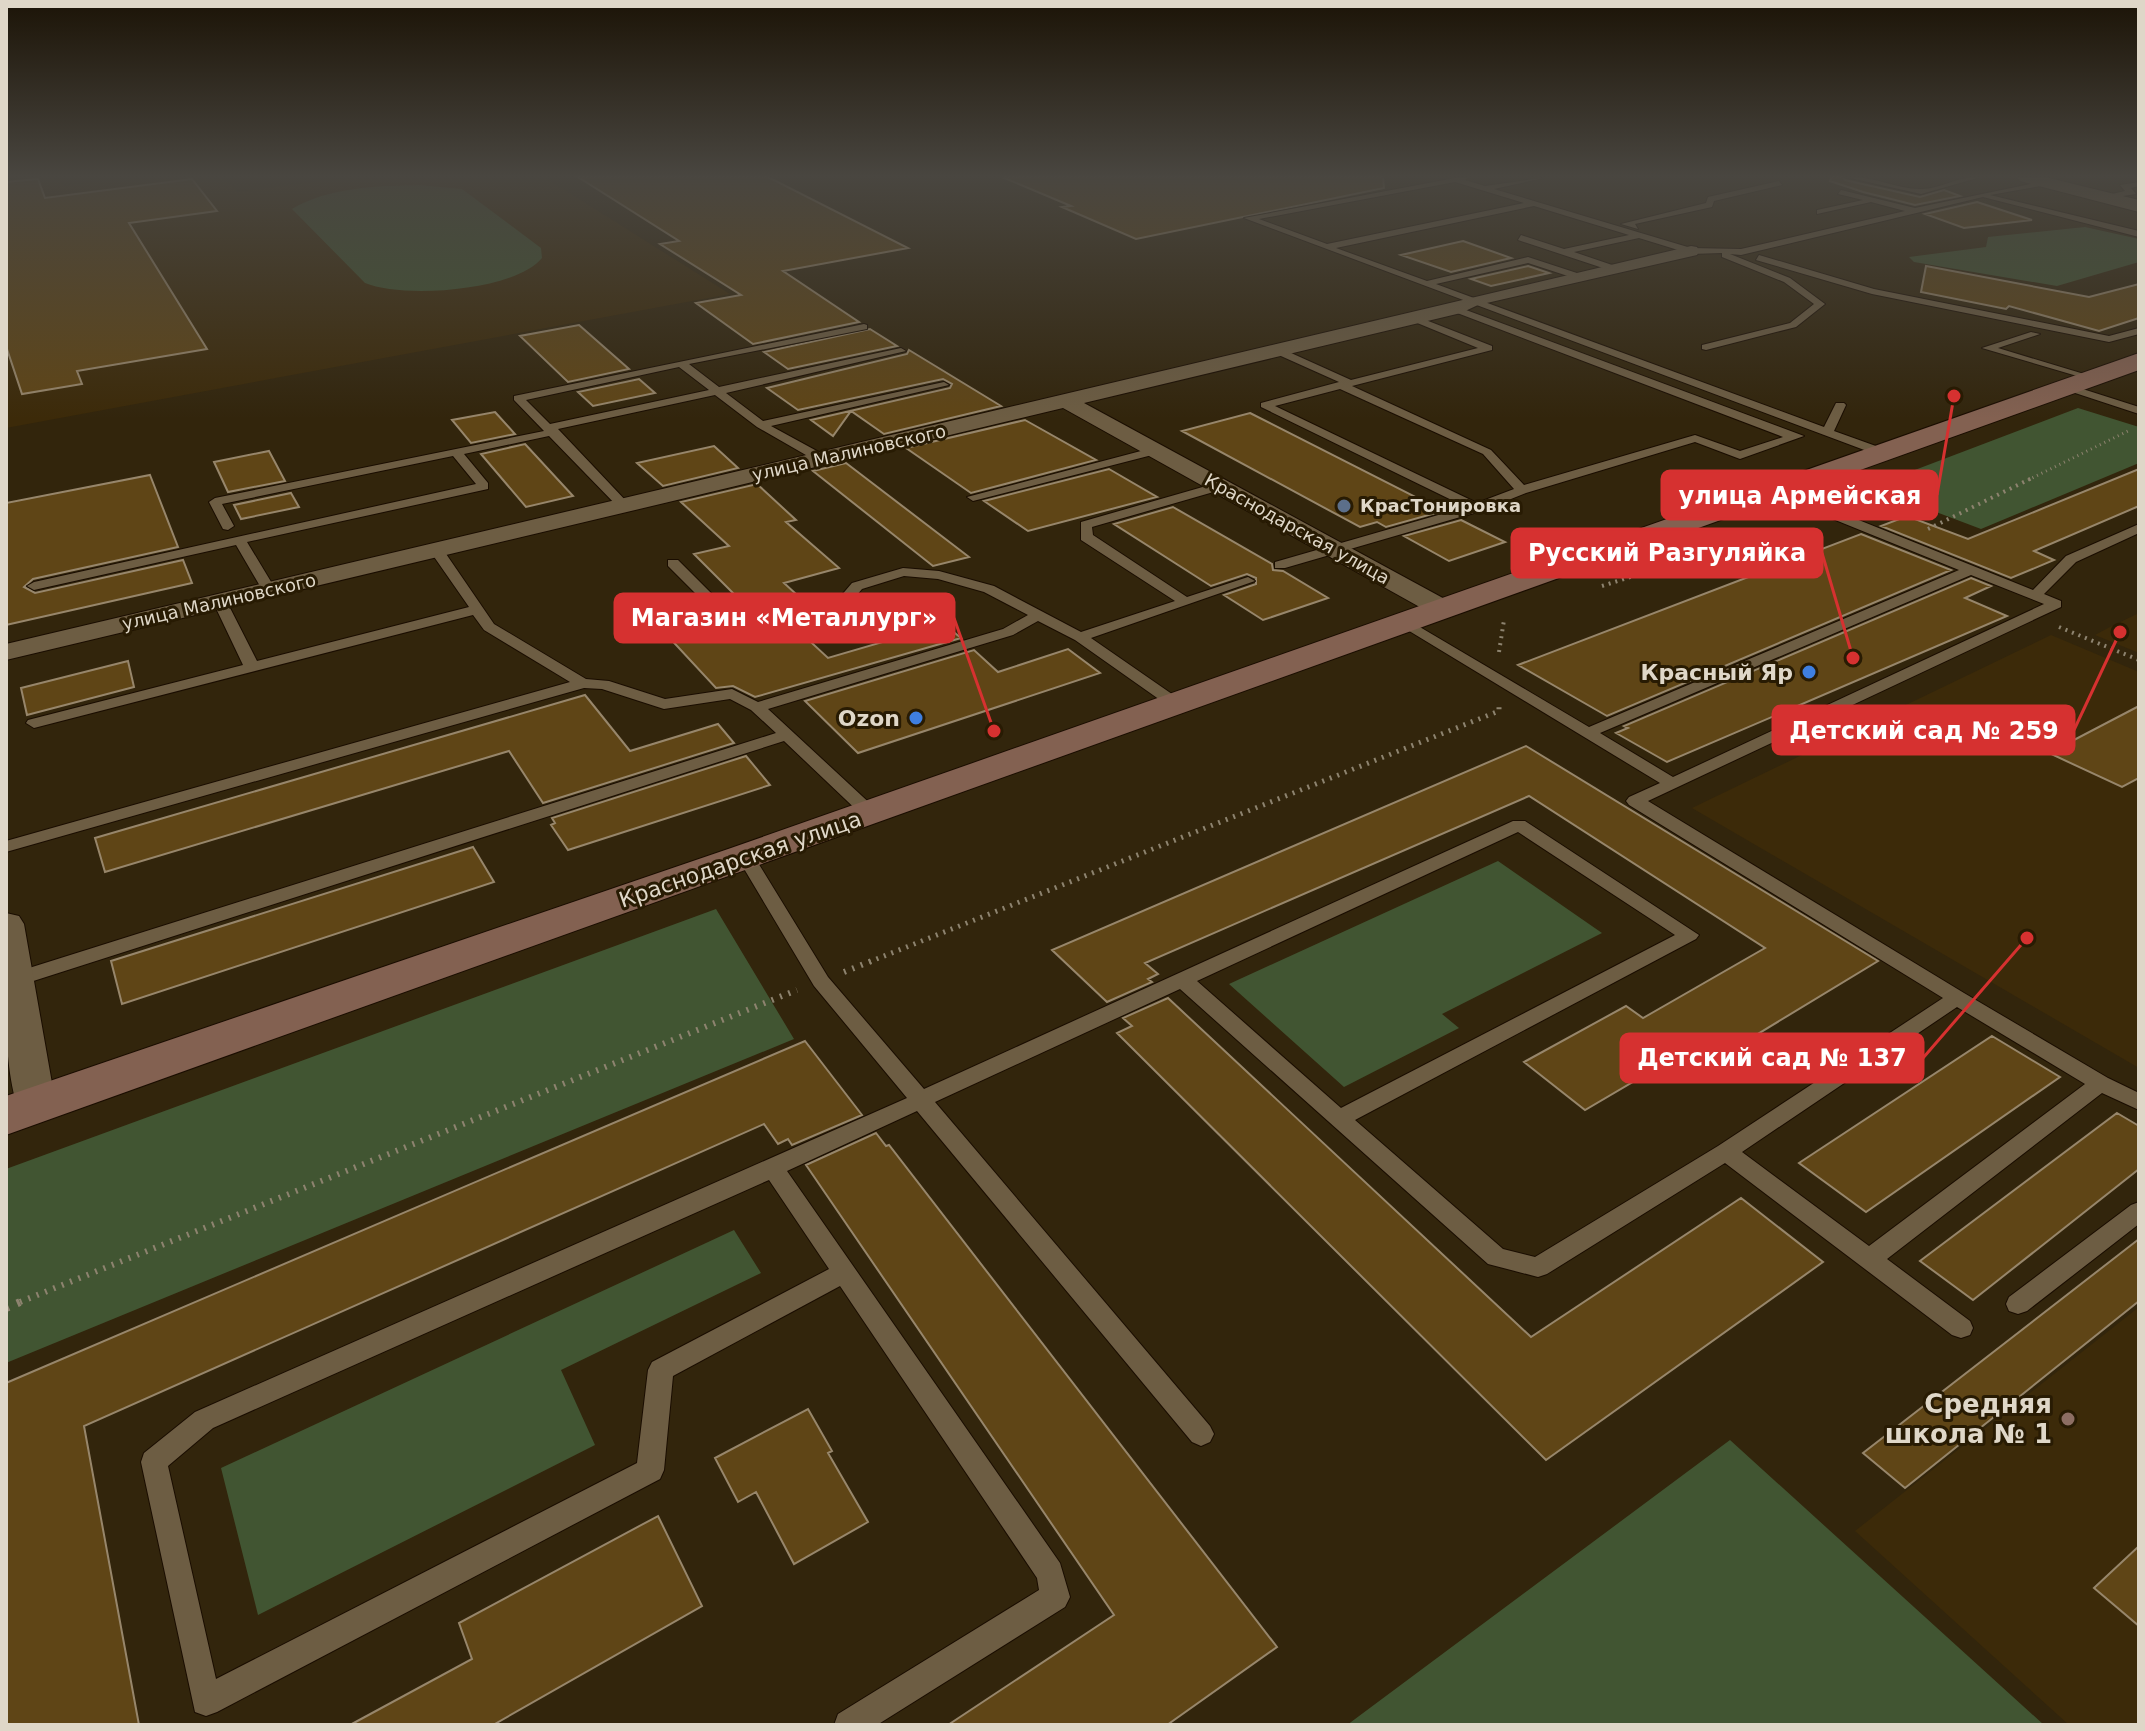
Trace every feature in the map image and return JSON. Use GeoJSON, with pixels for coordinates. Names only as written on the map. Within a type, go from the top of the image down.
{"type":"FeatureCollection","features":[{"type":"Feature","properties":{"kind":"main road","name":"Краснодарская улица"},"geometry":{"type":"LineString","coordinates":[[21,1111],[2079,383],[2137,340]]}},
{"type":"Feature","properties":{"kind":"street","name":"улица Малиновского"},"geometry":{"type":"LineString","coordinates":[[6,652],[1664,258]]}},
{"type":"Feature","properties":{"kind":"street","name":"Краснодарская улица"},"geometry":{"type":"LineString","coordinates":[[1067,402],[1443,609]]}},
{"type":"Feature","properties":{"kind":"street","name":"Краснодарская улица"},"geometry":{"type":"LineString","coordinates":[[6,924],[17,979],[21,1111]]}},
{"type":"Feature","properties":{"kind":"lane"},"geometry":{"type":"LineString","coordinates":[[1353,258],[1426,284],[1464,305],[1794,437]]}},
{"type":"Feature","properties":{"kind":"lane"},"geometry":{"type":"LineString","coordinates":[[1581,258],[1615,269]]}},
{"type":"Feature","properties":{"kind":"lane"},"geometry":{"type":"LineString","coordinates":[[1706,347],[1793,325],[1820,304],[1787,280],[1721,258]]}},
{"type":"Feature","properties":{"kind":"lane"},"geometry":{"type":"LineString","coordinates":[[1760,258],[1872,291],[2109,339],[2137,340]]}},
{"type":"Feature","properties":{"kind":"lane"},"geometry":{"type":"LineString","coordinates":[[1426,284],[1528,260],[1580,277]]}},
{"type":"Feature","properties":{"kind":"lane"},"geometry":{"type":"LineString","coordinates":[[1464,305],[1883,453]]}},
{"type":"Feature","properties":{"kind":"lane"},"geometry":{"type":"LineString","coordinates":[[1413,318],[1488,348],[1265,405],[1477,508]]}},
{"type":"Feature","properties":{"kind":"lane"},"geometry":{"type":"LineString","coordinates":[[624,506],[518,398],[864,327]]}},
{"type":"Feature","properties":{"kind":"lane"},"geometry":{"type":"LineString","coordinates":[[2035,334],[1987,348],[2079,383],[2139,411]]}},
{"type":"Feature","properties":{"kind":"lane"},"geometry":{"type":"LineString","coordinates":[[1276,350],[1487,452],[1522,490]]}},
{"type":"Feature","properties":{"kind":"lane"},"geometry":{"type":"LineString","coordinates":[[228,526],[215,502],[457,453],[901,351]]}},
{"type":"Feature","properties":{"kind":"lane"},"geometry":{"type":"LineString","coordinates":[[681,363],[761,425],[822,459]]}},
{"type":"Feature","properties":{"kind":"lane"},"geometry":{"type":"LineString","coordinates":[[761,425],[944,385]]}},
{"type":"Feature","properties":{"kind":"lane"},"geometry":{"type":"LineString","coordinates":[[1280,565],[1477,508],[1522,490],[1695,438],[1740,455],[1794,437],[1824,431],[1840,405]]}},
{"type":"Feature","properties":{"kind":"lane"},"geometry":{"type":"LineString","coordinates":[[973,497],[1156,451]]}},
{"type":"Feature","properties":{"kind":"lane"},"geometry":{"type":"LineString","coordinates":[[34,586],[484,486],[457,453]]}},
{"type":"Feature","properties":{"kind":"lane"},"geometry":{"type":"LineString","coordinates":[[1186,602],[1086,537],[1086,525],[1220,486]]}},
{"type":"Feature","properties":{"kind":"lane"},"geometry":{"type":"LineString","coordinates":[[1775,491],[2056,604],[1635,801],[1957,998],[2100,1083],[2139,1102]]}},
{"type":"Feature","properties":{"kind":"lane"},"geometry":{"type":"LineString","coordinates":[[2035,596],[2071,559],[2139,528]]}},
{"type":"Feature","properties":{"kind":"lane"},"geometry":{"type":"LineString","coordinates":[[240,541],[269,590]]}},
{"type":"Feature","properties":{"kind":"lane"},"geometry":{"type":"LineString","coordinates":[[437,551],[489,627],[583,683]]}},
{"type":"Feature","properties":{"kind":"lane"},"geometry":{"type":"LineString","coordinates":[[673,563],[739,629],[758,635],[833,614],[857,586],[903,572],[939,575],[989,589],[1080,637],[1176,704]]}},
{"type":"Feature","properties":{"kind":"lane"},"geometry":{"type":"LineString","coordinates":[[1590,732],[1970,570]]}},
{"type":"Feature","properties":{"kind":"lane"},"geometry":{"type":"LineString","coordinates":[[1080,637],[1248,581]]}},
{"type":"Feature","properties":{"kind":"lane"},"geometry":{"type":"LineString","coordinates":[[220,602],[252,667]]}},
{"type":"Feature","properties":{"kind":"lane"},"geometry":{"type":"LineString","coordinates":[[34,723],[475,610]]}},
{"type":"Feature","properties":{"kind":"lane"},"geometry":{"type":"LineString","coordinates":[[757,707],[1008,632],[1038,615]]}},
{"type":"Feature","properties":{"kind":"lane"},"geometry":{"type":"LineString","coordinates":[[1403,623],[1672,783]]}},
{"type":"Feature","properties":{"kind":"lane"},"geometry":{"type":"LineString","coordinates":[[6,847],[583,683],[604,684],[664,704],[732,694],[757,707],[870,813]]}},
{"type":"Feature","properties":{"kind":"lane"},"geometry":{"type":"LineString","coordinates":[[17,979],[787,735]]}},
{"type":"Feature","properties":{"kind":"lane"},"geometry":{"type":"LineString","coordinates":[[844,1272],[661,1370],[650,1470],[206,1701],[154,1462],[204,1420],[773,1168],[918,1098],[1519,825],[1689,935],[1339,1119]]}},
{"type":"Feature","properties":{"kind":"lane"},"geometry":{"type":"LineString","coordinates":[[746,857],[821,981],[1201,1434]]}},
{"type":"Feature","properties":{"kind":"lane"},"geometry":{"type":"LineString","coordinates":[[1183,980],[1496,1257],[1538,1267],[1726,1152],[1957,998]]}},
{"type":"Feature","properties":{"kind":"lane"},"geometry":{"type":"LineString","coordinates":[[1870,1259],[2100,1083]]}},
{"type":"Feature","properties":{"kind":"lane"},"geometry":{"type":"LineString","coordinates":[[1726,1152],[1961,1328]]}},
{"type":"Feature","properties":{"kind":"lane"},"geometry":{"type":"LineString","coordinates":[[773,1168],[1050,1573],[1055,1597],[849,1725]]}},
{"type":"Feature","properties":{"kind":"lane"},"geometry":{"type":"LineString","coordinates":[[2018,1304],[2139,1211]]}},
{"type":"Feature","properties":{"kind":"path"},"geometry":{"type":"LineString","coordinates":[[1902,542],[2139,425]]}},
{"type":"Feature","properties":{"kind":"path"},"geometry":{"type":"LineString","coordinates":[[2032,615],[2139,660]]}},
{"type":"Feature","properties":{"kind":"path"},"geometry":{"type":"LineString","coordinates":[[6,1308],[1499,711],[1496,676],[1502,621],[1509,616]]}},
{"type":"Feature","properties":{"kind":"shaded area"},"geometry":{"type":"Polygon","coordinates":[[[6,258],[672,258],[730,294],[6,428],[6,258]]]}},
{"type":"Feature","properties":{"kind":"shaded area"},"geometry":{"type":"Polygon","coordinates":[[[2139,613],[2139,653],[2095,635],[2108,628],[2139,613]]]}},
{"type":"Feature","properties":{"kind":"shaded area"},"geometry":{"type":"Polygon","coordinates":[[[2051,635],[2139,672],[2139,1068],[1692,808],[2051,635]]]}},
{"type":"Feature","properties":{"kind":"shaded area","name":"Средняя школа № 1"},"geometry":{"type":"Polygon","coordinates":[[[2139,1307],[2139,1725],[2069,1725],[1855,1531],[2139,1307]]]}},
{"type":"Feature","properties":{"kind":"green space"},"geometry":{"type":"Polygon","coordinates":[[[340,258],[542,258],[528,269],[508,278],[458,289],[405,290],[365,283],[340,258]]]}},
{"type":"Feature","properties":{"kind":"green space"},"geometry":{"type":"Polygon","coordinates":[[[1910,258],[2139,258],[2139,262],[2057,286],[1914,262],[1910,258]]]}},
{"type":"Feature","properties":{"kind":"green space"},"geometry":{"type":"Polygon","coordinates":[[[2078,408],[2139,427],[2139,463],[1981,529],[1870,487],[2078,408]]]}},
{"type":"Feature","properties":{"kind":"green space"},"geometry":{"type":"Polygon","coordinates":[[[1498,861],[1602,933],[1442,1014],[1459,1028],[1344,1087],[1229,984],[1498,861]]]}},
{"type":"Feature","properties":{"kind":"green space"},"geometry":{"type":"Polygon","coordinates":[[[716,909],[794,1039],[6,1363],[6,1169],[716,909]]]}},
{"type":"Feature","properties":{"kind":"green space"},"geometry":{"type":"Polygon","coordinates":[[[734,1230],[761,1273],[561,1370],[595,1445],[258,1615],[221,1468],[734,1230]]]}},
{"type":"Feature","properties":{"kind":"green space"},"geometry":{"type":"Polygon","coordinates":[[[1730,1440],[2044,1725],[1347,1725],[1730,1440]]]}},
{"type":"Feature","properties":{"kind":"building"},"geometry":{"type":"Polygon","coordinates":[[[6,258],[151,258],[207,349],[77,371],[82,384],[22,394],[6,346],[6,258]]]}},
{"type":"Feature","properties":{"kind":"building"},"geometry":{"type":"Polygon","coordinates":[[[682,258],[855,258],[783,271],[859,322],[753,344],[696,303],[741,295],[682,258]]]}},
{"type":"Feature","properties":{"kind":"building"},"geometry":{"type":"Polygon","coordinates":[[[1409,258],[1511,258],[1451,272],[1409,258]]]}},
{"type":"Feature","properties":{"kind":"building"},"geometry":{"type":"Polygon","coordinates":[[[1528,266],[1549,273],[1491,286],[1471,279],[1528,266]]]}},
{"type":"Feature","properties":{"kind":"building"},"geometry":{"type":"Polygon","coordinates":[[[1926,266],[2089,297],[2139,284],[2139,318],[2099,331],[2009,306],[2006,309],[1921,292],[1926,266]]]}},
{"type":"Feature","properties":{"kind":"building"},"geometry":{"type":"Polygon","coordinates":[[[579,325],[629,369],[568,382],[520,336],[579,325]]]}},
{"type":"Feature","properties":{"kind":"building"},"geometry":{"type":"Polygon","coordinates":[[[870,329],[897,346],[788,369],[764,352],[870,329]]]}},
{"type":"Feature","properties":{"kind":"building"},"geometry":{"type":"Polygon","coordinates":[[[909,350],[1001,406],[884,434],[851,411],[833,436],[811,420],[950,388],[952,384],[943,379],[798,410],[767,388],[907,354],[909,350]]]}},
{"type":"Feature","properties":{"kind":"building"},"geometry":{"type":"Polygon","coordinates":[[[639,379],[655,393],[593,406],[578,392],[639,379]]]}},
{"type":"Feature","properties":{"kind":"building"},"geometry":{"type":"Polygon","coordinates":[[[495,412],[515,434],[471,443],[452,420],[495,412]]]}},
{"type":"Feature","properties":{"kind":"building"},"geometry":{"type":"Polygon","coordinates":[[[1250,413],[1443,511],[1386,527],[1377,522],[1360,527],[1182,431],[1250,413]]]}},
{"type":"Feature","properties":{"kind":"building"},"geometry":{"type":"Polygon","coordinates":[[[1025,420],[1096,460],[971,493],[906,448],[1025,420]]]}},
{"type":"Feature","properties":{"kind":"building"},"geometry":{"type":"Polygon","coordinates":[[[525,444],[573,496],[526,507],[481,454],[525,444]]]}},
{"type":"Feature","properties":{"kind":"building"},"geometry":{"type":"Polygon","coordinates":[[[714,446],[738,468],[663,486],[637,463],[714,446]]]}},
{"type":"Feature","properties":{"kind":"building"},"geometry":{"type":"Polygon","coordinates":[[[269,451],[285,481],[228,492],[214,462],[269,451]]]}},
{"type":"Feature","properties":{"kind":"building"},"geometry":{"type":"Polygon","coordinates":[[[846,463],[969,557],[933,566],[813,471],[846,463]]]}},
{"type":"Feature","properties":{"kind":"building"},"geometry":{"type":"Polygon","coordinates":[[[1109,469],[1157,497],[1028,531],[984,501],[1109,469]]]}},
{"type":"Feature","properties":{"kind":"building"},"geometry":{"type":"Polygon","coordinates":[[[2139,469],[2139,506],[2034,551],[2054,560],[2011,578],[1881,526],[1907,516],[1968,539],[2139,469]]]}},
{"type":"Feature","properties":{"kind":"building"},"geometry":{"type":"Polygon","coordinates":[[[150,475],[178,547],[33,579],[24,587],[35,593],[183,560],[192,583],[6,625],[6,503],[150,475]]]}},
{"type":"Feature","properties":{"kind":"building"},"geometry":{"type":"Polygon","coordinates":[[[757,484],[796,520],[786,522],[839,568],[784,583],[808,605],[780,613],[787,619],[758,627],[746,623],[736,613],[749,609],[694,554],[729,546],[681,502],[757,484]]]}},
{"type":"Feature","properties":{"kind":"building"},"geometry":{"type":"Polygon","coordinates":[[[291,493],[299,507],[241,519],[234,505],[291,493]]]}},
{"type":"Feature","properties":{"kind":"building"},"geometry":{"type":"Polygon","coordinates":[[[1173,507],[1272,564],[1273,570],[1283,571],[1328,598],[1263,620],[1224,595],[1256,584],[1256,578],[1247,574],[1211,586],[1114,524],[1173,507]]]}},
{"type":"Feature","properties":{"kind":"building"},"geometry":{"type":"Polygon","coordinates":[[[1461,520],[1505,542],[1449,561],[1404,536],[1461,520]]]}},
{"type":"Feature","properties":{"kind":"building"},"geometry":{"type":"Polygon","coordinates":[[[1861,534],[1951,570],[1607,716],[1518,665],[1861,534]]]}},
{"type":"Feature","properties":{"kind":"building"},"geometry":{"type":"Polygon","coordinates":[[[1971,578],[1991,586],[1965,598],[2007,616],[1667,762],[1616,733],[1628,728],[1624,726],[1971,578]]]}},
{"type":"Feature","properties":{"kind":"building"},"geometry":{"type":"Polygon","coordinates":[[[716,619],[733,635],[757,642],[799,631],[828,658],[944,624],[961,638],[755,697],[733,686],[716,688],[665,633],[716,619]]]}},
{"type":"Feature","properties":{"kind":"building"},"geometry":{"type":"Polygon","coordinates":[[[1068,649],[1100,673],[858,753],[805,701],[974,650],[998,672],[1068,649]]]}},
{"type":"Feature","properties":{"kind":"building"},"geometry":{"type":"Polygon","coordinates":[[[128,661],[134,687],[27,715],[21,688],[128,661]]]}},
{"type":"Feature","properties":{"kind":"building"},"geometry":{"type":"Polygon","coordinates":[[[585,695],[630,751],[718,724],[734,743],[543,803],[509,751],[105,872],[95,838],[585,695]]]}},
{"type":"Feature","properties":{"kind":"building"},"geometry":{"type":"Polygon","coordinates":[[[2139,706],[2139,778],[2122,787],[2049,753],[2139,706]]]}},
{"type":"Feature","properties":{"kind":"building"},"geometry":{"type":"Polygon","coordinates":[[[1526,746],[1878,961],[1705,1066],[1684,1052],[1585,1110],[1524,1062],[1626,1006],[1643,1018],[1765,948],[1529,796],[1145,963],[1158,974],[1148,979],[1152,982],[1107,1002],[1052,950],[1526,746]]]}},
{"type":"Feature","properties":{"kind":"building"},"geometry":{"type":"Polygon","coordinates":[[[746,756],[770,785],[568,850],[551,825],[555,823],[552,818],[746,756]]]}},
{"type":"Feature","properties":{"kind":"building"},"geometry":{"type":"Polygon","coordinates":[[[473,847],[494,882],[122,1004],[111,961],[473,847]]]}},
{"type":"Feature","properties":{"kind":"building"},"geometry":{"type":"Polygon","coordinates":[[[1168,998],[1531,1337],[1741,1198],[1823,1262],[1546,1460],[1117,1033],[1132,1026],[1123,1018],[1168,998]]]}},
{"type":"Feature","properties":{"kind":"building"},"geometry":{"type":"Polygon","coordinates":[[[1992,1036],[2060,1077],[1866,1212],[1799,1163],[1992,1036]]]}},
{"type":"Feature","properties":{"kind":"building"},"geometry":{"type":"Polygon","coordinates":[[[805,1041],[862,1115],[792,1145],[788,1139],[778,1144],[764,1124],[84,1426],[139,1725],[6,1725],[6,1383],[805,1041]]]}},
{"type":"Feature","properties":{"kind":"building"},"geometry":{"type":"Polygon","coordinates":[[[2117,1113],[2139,1126],[2139,1169],[1973,1300],[1920,1261],[2117,1113]]]}},
{"type":"Feature","properties":{"kind":"building"},"geometry":{"type":"Polygon","coordinates":[[[876,1133],[886,1146],[889,1145],[1277,1647],[1167,1725],[948,1725],[1114,1615],[806,1165],[876,1133]]]}},
{"type":"Feature","properties":{"kind":"building"},"geometry":{"type":"Polygon","coordinates":[[[2139,1239],[2139,1301],[1905,1488],[1863,1453],[2139,1239]]]}},
{"type":"Feature","properties":{"kind":"building"},"geometry":{"type":"Polygon","coordinates":[[[808,1409],[832,1451],[828,1453],[868,1522],[794,1564],[756,1492],[738,1502],[715,1458],[808,1409]]]}},
{"type":"Feature","properties":{"kind":"building"},"geometry":{"type":"Polygon","coordinates":[[[658,1516],[702,1606],[493,1725],[350,1725],[472,1659],[459,1623],[658,1516]]]}},
{"type":"Feature","properties":{"kind":"building"},"geometry":{"type":"Polygon","coordinates":[[[2139,1546],[2139,1626],[2094,1588],[2139,1546]]]}},
{"type":"Feature","properties":{"kind":"place","name":"улица Армейская"},"geometry":{"type":"Point","coordinates":[1954,396]}},
{"type":"Feature","properties":{"kind":"place","name":"КрасТонировка"},"geometry":{"type":"Point","coordinates":[1344,506]}},
{"type":"Feature","properties":{"kind":"place","name":"Детский сад № 259"},"geometry":{"type":"Point","coordinates":[2120,632]}},
{"type":"Feature","properties":{"kind":"place","name":"Русский Разгуляйка"},"geometry":{"type":"Point","coordinates":[1853,658]}},
{"type":"Feature","properties":{"kind":"place","name":"Красный Яр"},"geometry":{"type":"Point","coordinates":[1809,672]}},
{"type":"Feature","properties":{"kind":"place","name":"Ozon"},"geometry":{"type":"Point","coordinates":[916,718]}},
{"type":"Feature","properties":{"kind":"place","name":"Магазин «Металлург»"},"geometry":{"type":"Point","coordinates":[994,731]}},
{"type":"Feature","properties":{"kind":"place","name":"Детский сад № 137"},"geometry":{"type":"Point","coordinates":[2027,938]}},
{"type":"Feature","properties":{"kind":"place","name":"Средняя школа № 1"},"geometry":{"type":"Point","coordinates":[2068,1419]}}]}
